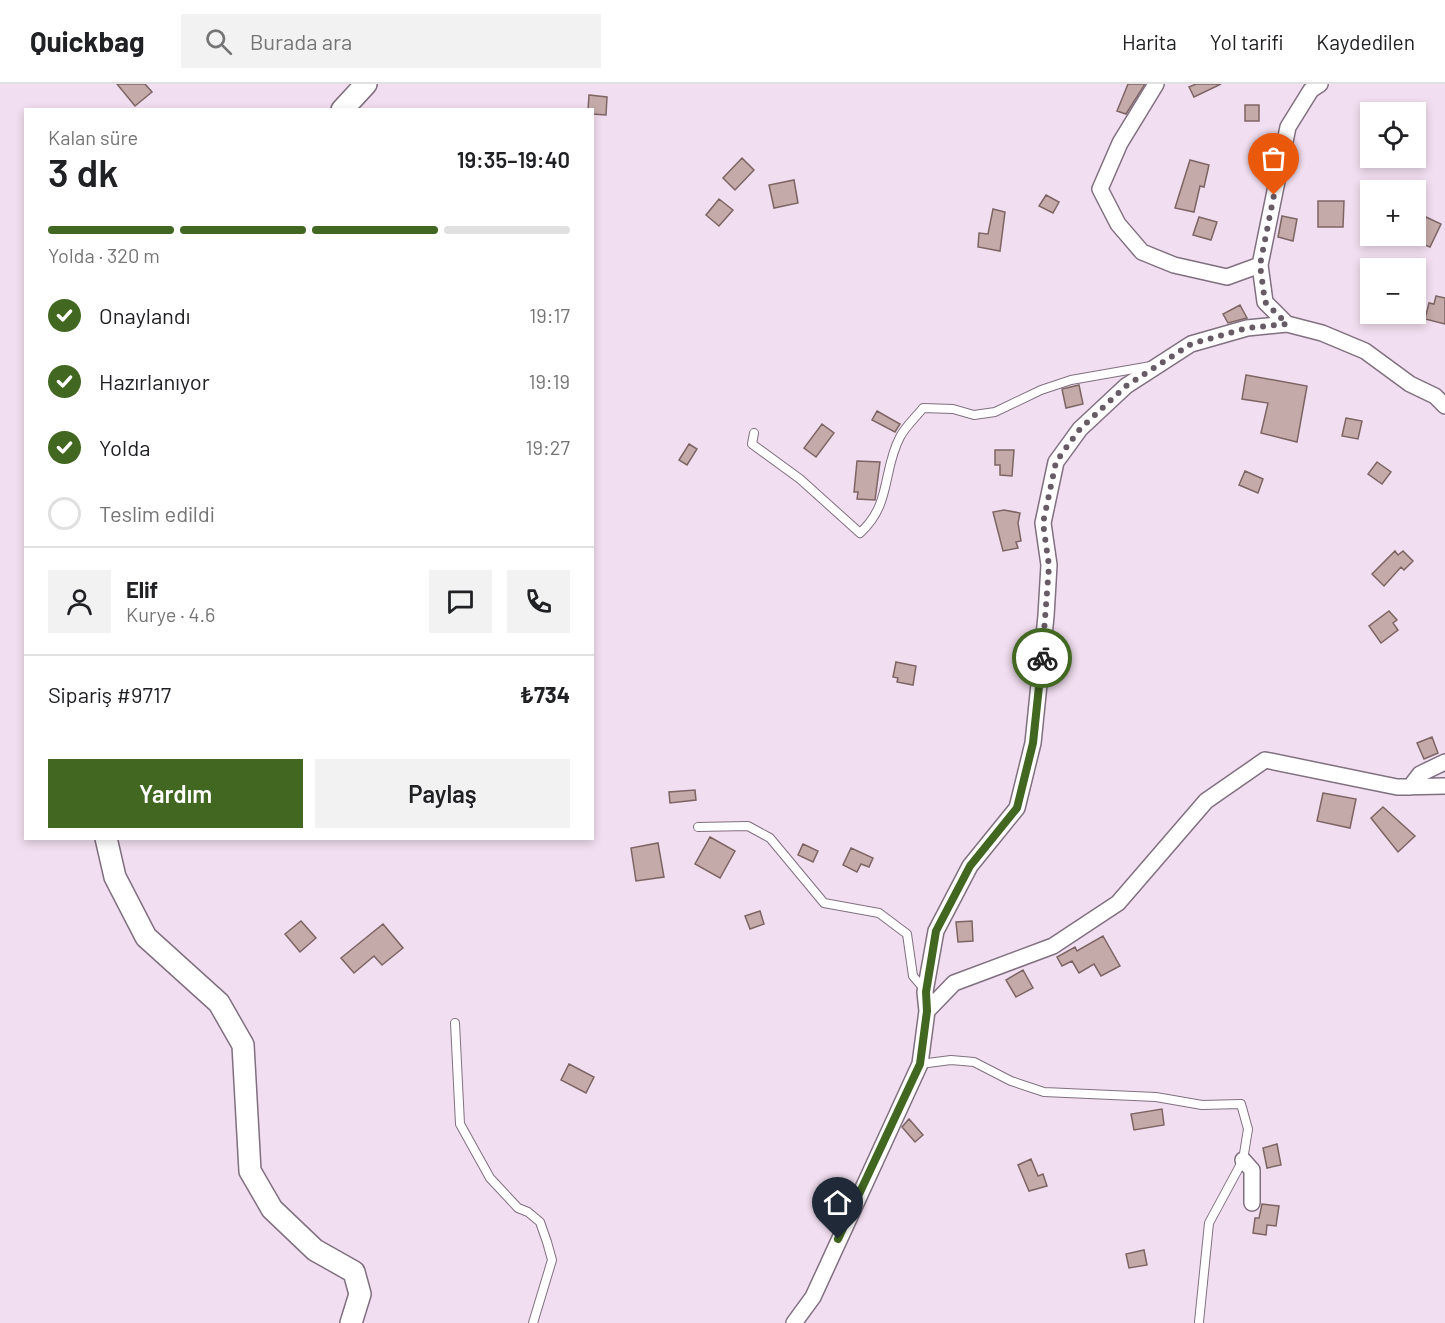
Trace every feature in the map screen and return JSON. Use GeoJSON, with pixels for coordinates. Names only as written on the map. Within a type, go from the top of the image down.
{"type":"FeatureCollection","features":[{"type":"Feature","properties":{"kind":"street"},"geometry":{"type":"LineString","coordinates":[[344,108],[366,84]]}},
{"type":"Feature","properties":{"kind":"street"},"geometry":{"type":"LineString","coordinates":[[1156,84],[1120,143],[1100,189],[1118,224],[1142,252],[1174,265],[1227,278],[1260,265]]}},
{"type":"Feature","properties":{"kind":"street"},"geometry":{"type":"LineString","coordinates":[[1287,324],[1265,302],[1260,265],[1288,127],[1311,90],[1320,84]]}},
{"type":"Feature","properties":{"kind":"street"},"geometry":{"type":"LineString","coordinates":[[794,1323],[813,1297],[920,1064],[927,1011],[926,992],[936,931],[970,866],[1017,808],[1033,743],[1049,566],[1043,523],[1056,462],[1080,429],[1126,386],[1191,344],[1247,328],[1287,324],[1322,333],[1365,351],[1410,384],[1435,396],[1445,406]]}},
{"type":"Feature","properties":{"kind":"street"},"geometry":{"type":"LineString","coordinates":[[927,1011],[954,983],[1053,946],[1118,903],[1206,801],[1264,760],[1397,787],[1445,786]]}},
{"type":"Feature","properties":{"kind":"street"},"geometry":{"type":"LineString","coordinates":[[1410,787],[1420,774],[1445,762]]}},
{"type":"Feature","properties":{"kind":"street"},"geometry":{"type":"LineString","coordinates":[[106,840],[115,877],[146,938],[219,1003],[243,1045],[250,1171],[272,1209],[315,1250],[354,1272],[360,1294],[351,1323]]}},
{"type":"Feature","properties":{"kind":"street"},"geometry":{"type":"LineString","coordinates":[[1243,1160],[1252,1170],[1252,1203]]}},
{"type":"Feature","properties":{"kind":"lane"},"geometry":{"type":"LineString","coordinates":[[754,433],[752,444],[800,479],[860,533],[873,521],[887,489],[900,437],[923,408],[952,408],[974,415],[995,412],[1041,390],[1071,380],[1158,365]]}},
{"type":"Feature","properties":{"kind":"lane"},"geometry":{"type":"LineString","coordinates":[[698,827],[748,826],[770,838],[825,903],[879,914],[907,934],[913,976],[926,992]]}},
{"type":"Feature","properties":{"kind":"lane"},"geometry":{"type":"LineString","coordinates":[[455,1023],[460,1124],[490,1178],[518,1208],[528,1212],[540,1222],[548,1242],[552,1260],[533,1323]]}},
{"type":"Feature","properties":{"kind":"lane"},"geometry":{"type":"LineString","coordinates":[[920,1064],[951,1060],[974,1062],[1011,1081],[1044,1092],[1156,1097],[1202,1105],[1241,1104],[1248,1129],[1243,1160],[1209,1223],[1199,1322]]}},
{"type":"Feature","properties":{"kind":"building"},"geometry":{"type":"Polygon","coordinates":[[[117,84],[145,84],[152,92],[135,106],[117,84]]]}},
{"type":"Feature","properties":{"kind":"building"},"geometry":{"type":"Polygon","coordinates":[[[1128,84],[1145,84],[1126,114],[1117,111],[1128,84]]]}},
{"type":"Feature","properties":{"kind":"building"},"geometry":{"type":"Polygon","coordinates":[[[1196,84],[1221,84],[1194,97],[1189,87],[1196,84]]]}},
{"type":"Feature","properties":{"kind":"building"},"geometry":{"type":"Polygon","coordinates":[[[589,95],[607,97],[606,115],[594,114],[594,108],[588,108],[589,95]]]}},
{"type":"Feature","properties":{"kind":"building"},"geometry":{"type":"Polygon","coordinates":[[[1245,105],[1259,105],[1259,121],[1245,121],[1245,105]]]}},
{"type":"Feature","properties":{"kind":"building"},"geometry":{"type":"Polygon","coordinates":[[[742,158],[754,170],[735,190],[723,178],[742,158]]]}},
{"type":"Feature","properties":{"kind":"building"},"geometry":{"type":"Polygon","coordinates":[[[1190,160],[1209,165],[1204,187],[1200,186],[1194,212],[1175,208],[1190,160]]]}},
{"type":"Feature","properties":{"kind":"building"},"geometry":{"type":"Polygon","coordinates":[[[794,180],[798,203],[774,208],[769,185],[794,180]]]}},
{"type":"Feature","properties":{"kind":"building"},"geometry":{"type":"Polygon","coordinates":[[[1046,195],[1059,202],[1053,213],[1039,206],[1046,195]]]}},
{"type":"Feature","properties":{"kind":"building"},"geometry":{"type":"Polygon","coordinates":[[[719,199],[733,210],[719,226],[706,215],[719,199]]]}},
{"type":"Feature","properties":{"kind":"building"},"geometry":{"type":"Polygon","coordinates":[[[1318,201],[1344,201],[1343,227],[1318,227],[1318,201]]]}},
{"type":"Feature","properties":{"kind":"building"},"geometry":{"type":"Polygon","coordinates":[[[993,209],[1005,212],[1000,251],[978,247],[979,233],[988,234],[993,209]]]}},
{"type":"Feature","properties":{"kind":"building"},"geometry":{"type":"Polygon","coordinates":[[[1282,216],[1297,219],[1293,241],[1278,237],[1282,216]]]}},
{"type":"Feature","properties":{"kind":"building"},"geometry":{"type":"Polygon","coordinates":[[[1199,217],[1217,222],[1211,240],[1193,235],[1199,217]]]}},
{"type":"Feature","properties":{"kind":"building"},"geometry":{"type":"Polygon","coordinates":[[[1426,217],[1441,224],[1430,247],[1426,245],[1426,217]]]}},
{"type":"Feature","properties":{"kind":"building"},"geometry":{"type":"Polygon","coordinates":[[[1436,296],[1445,298],[1445,324],[1426,319],[1429,303],[1434,304],[1436,296]]]}},
{"type":"Feature","properties":{"kind":"building"},"geometry":{"type":"Polygon","coordinates":[[[1240,305],[1247,318],[1228,323],[1223,314],[1240,305]]]}},
{"type":"Feature","properties":{"kind":"building"},"geometry":{"type":"Polygon","coordinates":[[[1246,375],[1307,386],[1297,442],[1261,433],[1268,403],[1242,399],[1246,375]]]}},
{"type":"Feature","properties":{"kind":"building"},"geometry":{"type":"Polygon","coordinates":[[[1079,385],[1083,404],[1066,408],[1062,389],[1079,385]]]}},
{"type":"Feature","properties":{"kind":"building"},"geometry":{"type":"Polygon","coordinates":[[[877,411],[900,424],[895,432],[872,420],[877,411]]]}},
{"type":"Feature","properties":{"kind":"building"},"geometry":{"type":"Polygon","coordinates":[[[1346,418],[1362,421],[1358,439],[1342,436],[1346,418]]]}},
{"type":"Feature","properties":{"kind":"building"},"geometry":{"type":"Polygon","coordinates":[[[822,424],[834,433],[816,457],[804,448],[822,424]]]}},
{"type":"Feature","properties":{"kind":"building"},"geometry":{"type":"Polygon","coordinates":[[[689,444],[697,449],[687,465],[679,460],[689,444]]]}},
{"type":"Feature","properties":{"kind":"building"},"geometry":{"type":"Polygon","coordinates":[[[995,450],[1014,450],[1012,476],[1000,475],[1000,465],[995,465],[995,450]]]}},
{"type":"Feature","properties":{"kind":"building"},"geometry":{"type":"Polygon","coordinates":[[[857,461],[880,462],[875,500],[857,499],[858,492],[854,492],[857,461]]]}},
{"type":"Feature","properties":{"kind":"building"},"geometry":{"type":"Polygon","coordinates":[[[1377,462],[1391,472],[1382,484],[1368,474],[1377,462]]]}},
{"type":"Feature","properties":{"kind":"building"},"geometry":{"type":"Polygon","coordinates":[[[1245,471],[1263,479],[1258,493],[1239,485],[1245,471]]]}},
{"type":"Feature","properties":{"kind":"building"},"geometry":{"type":"Polygon","coordinates":[[[1004,510],[1020,513],[1018,523],[1021,541],[1016,542],[1018,548],[1003,551],[993,512],[1004,510]]]}},
{"type":"Feature","properties":{"kind":"building"},"geometry":{"type":"Polygon","coordinates":[[[1395,551],[1398,555],[1403,551],[1413,561],[1404,570],[1401,567],[1384,586],[1372,574],[1395,551]]]}},
{"type":"Feature","properties":{"kind":"building"},"geometry":{"type":"Polygon","coordinates":[[[1389,611],[1397,620],[1393,623],[1398,630],[1381,643],[1369,626],[1389,611]]]}},
{"type":"Feature","properties":{"kind":"building"},"geometry":{"type":"Polygon","coordinates":[[[896,662],[916,666],[913,685],[897,682],[898,678],[893,677],[896,662]]]}},
{"type":"Feature","properties":{"kind":"building"},"geometry":{"type":"Polygon","coordinates":[[[1432,737],[1438,753],[1424,759],[1417,743],[1432,737]]]}},
{"type":"Feature","properties":{"kind":"building"},"geometry":{"type":"Polygon","coordinates":[[[695,790],[696,800],[670,803],[669,792],[695,790]]]}},
{"type":"Feature","properties":{"kind":"building"},"geometry":{"type":"Polygon","coordinates":[[[1323,793],[1356,799],[1350,828],[1317,821],[1323,793]]]}},
{"type":"Feature","properties":{"kind":"building"},"geometry":{"type":"Polygon","coordinates":[[[1383,807],[1415,836],[1398,852],[1371,818],[1383,807]]]}},
{"type":"Feature","properties":{"kind":"building"},"geometry":{"type":"Polygon","coordinates":[[[710,837],[735,851],[720,878],[695,864],[710,837]]]}},
{"type":"Feature","properties":{"kind":"building"},"geometry":{"type":"Polygon","coordinates":[[[658,843],[664,877],[636,881],[631,848],[658,843]]]}},
{"type":"Feature","properties":{"kind":"building"},"geometry":{"type":"Polygon","coordinates":[[[803,844],[818,851],[813,862],[798,855],[803,844]]]}},
{"type":"Feature","properties":{"kind":"building"},"geometry":{"type":"Polygon","coordinates":[[[851,848],[873,858],[869,867],[861,864],[857,872],[843,865],[851,848]]]}},
{"type":"Feature","properties":{"kind":"building"},"geometry":{"type":"Polygon","coordinates":[[[760,911],[764,924],[750,929],[745,916],[760,911]]]}},
{"type":"Feature","properties":{"kind":"building"},"geometry":{"type":"Polygon","coordinates":[[[301,921],[316,938],[300,952],[285,934],[301,921]]]}},
{"type":"Feature","properties":{"kind":"building"},"geometry":{"type":"Polygon","coordinates":[[[972,921],[973,941],[958,942],[956,922],[972,921]]]}},
{"type":"Feature","properties":{"kind":"building"},"geometry":{"type":"Polygon","coordinates":[[[383,924],[403,948],[382,965],[374,956],[354,973],[341,958],[383,924]]]}},
{"type":"Feature","properties":{"kind":"building"},"geometry":{"type":"Polygon","coordinates":[[[1103,936],[1120,966],[1101,976],[1094,964],[1079,973],[1072,961],[1062,966],[1057,957],[1075,947],[1077,951],[1103,936]]]}},
{"type":"Feature","properties":{"kind":"building"},"geometry":{"type":"Polygon","coordinates":[[[1023,970],[1033,988],[1016,997],[1006,980],[1023,970]]]}},
{"type":"Feature","properties":{"kind":"building"},"geometry":{"type":"Polygon","coordinates":[[[569,1064],[594,1077],[586,1093],[561,1080],[569,1064]]]}},
{"type":"Feature","properties":{"kind":"building"},"geometry":{"type":"Polygon","coordinates":[[[1162,1109],[1164,1125],[1134,1130],[1131,1114],[1162,1109]]]}},
{"type":"Feature","properties":{"kind":"building"},"geometry":{"type":"Polygon","coordinates":[[[909,1119],[923,1135],[915,1142],[902,1127],[909,1119]]]}},
{"type":"Feature","properties":{"kind":"building"},"geometry":{"type":"Polygon","coordinates":[[[1277,1144],[1281,1165],[1267,1168],[1263,1148],[1277,1144]]]}},
{"type":"Feature","properties":{"kind":"building"},"geometry":{"type":"Polygon","coordinates":[[[1031,1159],[1038,1176],[1043,1174],[1047,1186],[1029,1191],[1018,1165],[1031,1159]]]}},
{"type":"Feature","properties":{"kind":"building"},"geometry":{"type":"Polygon","coordinates":[[[1262,1204],[1279,1206],[1276,1226],[1267,1225],[1266,1235],[1253,1233],[1255,1218],[1259,1218],[1262,1204]]]}},
{"type":"Feature","properties":{"kind":"building"},"geometry":{"type":"Polygon","coordinates":[[[1144,1250],[1147,1265],[1129,1268],[1126,1254],[1144,1250]]]}},
{"type":"Feature","properties":{"kind":"way so far"},"geometry":{"type":"LineString","coordinates":[[1042,658],[1049,566],[1043,523],[1056,462],[1080,429],[1126,386],[1191,344],[1247,328],[1287,324],[1265,302],[1260,265],[1274,195]]}},
{"type":"Feature","properties":{"kind":"route"},"geometry":{"type":"LineString","coordinates":[[838,1239],[920,1064],[927,1011],[926,992],[930,958],[936,931],[970,866],[1017,808],[1033,743],[1042,658]]}}]}
